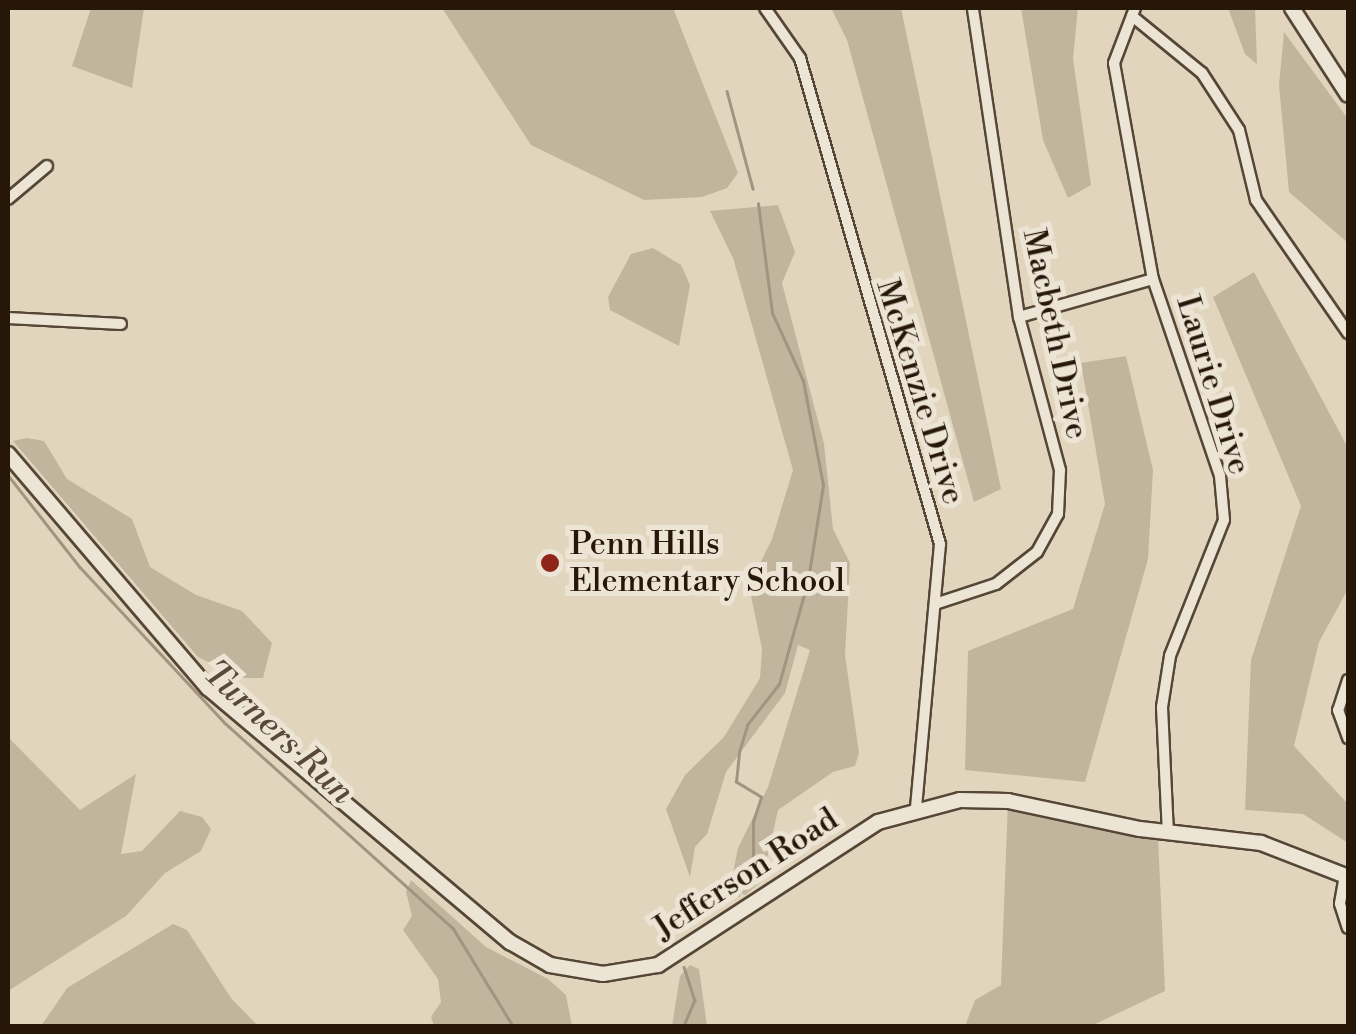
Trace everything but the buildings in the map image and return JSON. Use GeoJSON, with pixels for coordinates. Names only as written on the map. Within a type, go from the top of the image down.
{"type":"FeatureCollection","features":[{"type":"Feature","properties":{"kind":"street","name":"McKenzie Drive"},"geometry":{"type":"LineString","coordinates":[[766,8],[800,58],[940,544],[916,808]]}},
{"type":"Feature","properties":{"kind":"street","name":"Macbeth Drive"},"geometry":{"type":"LineString","coordinates":[[935,604],[996,584],[1037,552],[1058,514],[1060,470],[1019,318],[973,8]]}},
{"type":"Feature","properties":{"kind":"street"},"geometry":{"type":"LineString","coordinates":[[1292,8],[1348,95]]}},
{"type":"Feature","properties":{"kind":"street"},"geometry":{"type":"LineString","coordinates":[[1134,12],[1202,73],[1239,130],[1256,200],[1348,334]]}},
{"type":"Feature","properties":{"kind":"street","name":"Laurie Drive"},"geometry":{"type":"LineString","coordinates":[[1134,12],[1114,62],[1153,279],[1220,476],[1224,520],[1170,656],[1162,707],[1168,833]]}},
{"type":"Feature","properties":{"kind":"street"},"geometry":{"type":"LineString","coordinates":[[8,200],[47,166]]}},
{"type":"Feature","properties":{"kind":"street"},"geometry":{"type":"LineString","coordinates":[[1019,318],[1153,279]]}},
{"type":"Feature","properties":{"kind":"street"},"geometry":{"type":"LineString","coordinates":[[8,318],[121,324]]}},
{"type":"Feature","properties":{"kind":"street","name":"Jefferson Road"},"geometry":{"type":"LineString","coordinates":[[8,454],[208,688],[510,942],[550,964],[602,974],[658,965],[864,829],[916,808],[989,799],[1168,833],[1261,843],[1347,876]]}},
{"type":"Feature","properties":{"kind":"street"},"geometry":{"type":"LineString","coordinates":[[1348,680],[1338,710],[1348,738]]}},
{"type":"Feature","properties":{"kind":"street"},"geometry":{"type":"LineString","coordinates":[[1347,876],[1340,904],[1348,928]]}},
{"type":"Feature","properties":{"kind":"shaded area"},"geometry":{"type":"Polygon","coordinates":[[[91,8],[144,8],[132,88],[72,66],[91,8]]]}},
{"type":"Feature","properties":{"kind":"shaded area"},"geometry":{"type":"Polygon","coordinates":[[[442,8],[673,8],[738,173],[727,188],[702,197],[644,200],[531,145],[442,8]]]}},
{"type":"Feature","properties":{"kind":"shaded area"},"geometry":{"type":"Polygon","coordinates":[[[831,8],[901,8],[1001,489],[974,502],[847,40],[831,8]]]}},
{"type":"Feature","properties":{"kind":"shaded area"},"geometry":{"type":"Polygon","coordinates":[[[1021,8],[1078,8],[1073,59],[1091,185],[1068,198],[1043,140],[1021,8]]]}},
{"type":"Feature","properties":{"kind":"shaded area"},"geometry":{"type":"Polygon","coordinates":[[[1228,8],[1255,8],[1257,64],[1245,54],[1228,8]]]}},
{"type":"Feature","properties":{"kind":"shaded area"},"geometry":{"type":"Polygon","coordinates":[[[1284,32],[1348,119],[1348,243],[1289,192],[1279,85],[1284,32]]]}},
{"type":"Feature","properties":{"kind":"shaded area"},"geometry":{"type":"Polygon","coordinates":[[[778,205],[795,252],[782,283],[824,444],[833,529],[850,563],[845,655],[859,753],[855,766],[833,772],[778,810],[762,881],[745,895],[730,888],[738,848],[768,787],[810,650],[798,645],[785,693],[726,772],[707,834],[695,847],[690,877],[666,809],[685,775],[724,737],[760,678],[762,649],[749,586],[772,539],[793,470],[733,258],[710,211],[778,205]]]}},
{"type":"Feature","properties":{"kind":"shaded area"},"geometry":{"type":"Polygon","coordinates":[[[653,248],[681,265],[690,285],[679,346],[610,310],[608,297],[631,254],[653,248]]]}},
{"type":"Feature","properties":{"kind":"shaded area"},"geometry":{"type":"Polygon","coordinates":[[[1254,272],[1348,448],[1348,589],[1319,642],[1294,746],[1348,804],[1348,843],[1303,814],[1245,810],[1251,660],[1301,506],[1213,297],[1254,272]]]}},
{"type":"Feature","properties":{"kind":"shaded area"},"geometry":{"type":"Polygon","coordinates":[[[1126,356],[1153,470],[1148,559],[1085,782],[965,770],[968,651],[1073,609],[1105,504],[1081,363],[1126,356]]]}},
{"type":"Feature","properties":{"kind":"shaded area"},"geometry":{"type":"Polygon","coordinates":[[[13,441],[44,441],[67,479],[132,519],[150,567],[196,595],[242,611],[272,643],[263,678],[241,678],[198,657],[13,441]]]}},
{"type":"Feature","properties":{"kind":"shaded area"},"geometry":{"type":"Polygon","coordinates":[[[8,737],[80,810],[136,774],[121,854],[142,851],[180,811],[202,817],[211,829],[201,851],[165,873],[126,916],[8,991],[8,737]]]}},
{"type":"Feature","properties":{"kind":"shaded area"},"geometry":{"type":"Polygon","coordinates":[[[1008,801],[1158,837],[1165,991],[1091,1026],[965,1026],[975,1000],[1001,985],[1008,801]]]}},
{"type":"Feature","properties":{"kind":"shaded area"},"geometry":{"type":"Polygon","coordinates":[[[411,880],[486,947],[548,979],[566,995],[572,1026],[434,1026],[431,1017],[441,1002],[438,979],[403,930],[412,916],[406,892],[411,880]]]}},
{"type":"Feature","properties":{"kind":"shaded area"},"geometry":{"type":"Polygon","coordinates":[[[173,924],[187,930],[231,998],[258,1026],[41,1026],[67,988],[173,924]]]}},
{"type":"Feature","properties":{"kind":"shaded area"},"geometry":{"type":"Polygon","coordinates":[[[690,965],[699,969],[707,1026],[672,1026],[680,976],[690,965]]]}},
{"type":"Feature","properties":{"kind":"waterway"},"geometry":{"type":"LineString","coordinates":[[727,91],[753,189]]}},
{"type":"Feature","properties":{"kind":"waterway"},"geometry":{"type":"LineString","coordinates":[[738,895],[753,858],[753,822],[761,797],[736,782],[739,752],[747,725],[779,684],[808,580],[823,485],[803,381],[772,313],[758,204]]}},
{"type":"Feature","properties":{"kind":"waterway","name":"Turners Run"},"geometry":{"type":"LineString","coordinates":[[8,475],[80,567],[225,723],[453,928],[513,1026]]}},
{"type":"Feature","properties":{"kind":"waterway"},"geometry":{"type":"LineString","coordinates":[[684,967],[695,1000],[684,1026]]}},
{"type":"Feature","properties":{"kind":"place","name":"Penn Hills Elementary School"},"geometry":{"type":"Point","coordinates":[550,563]}}]}
